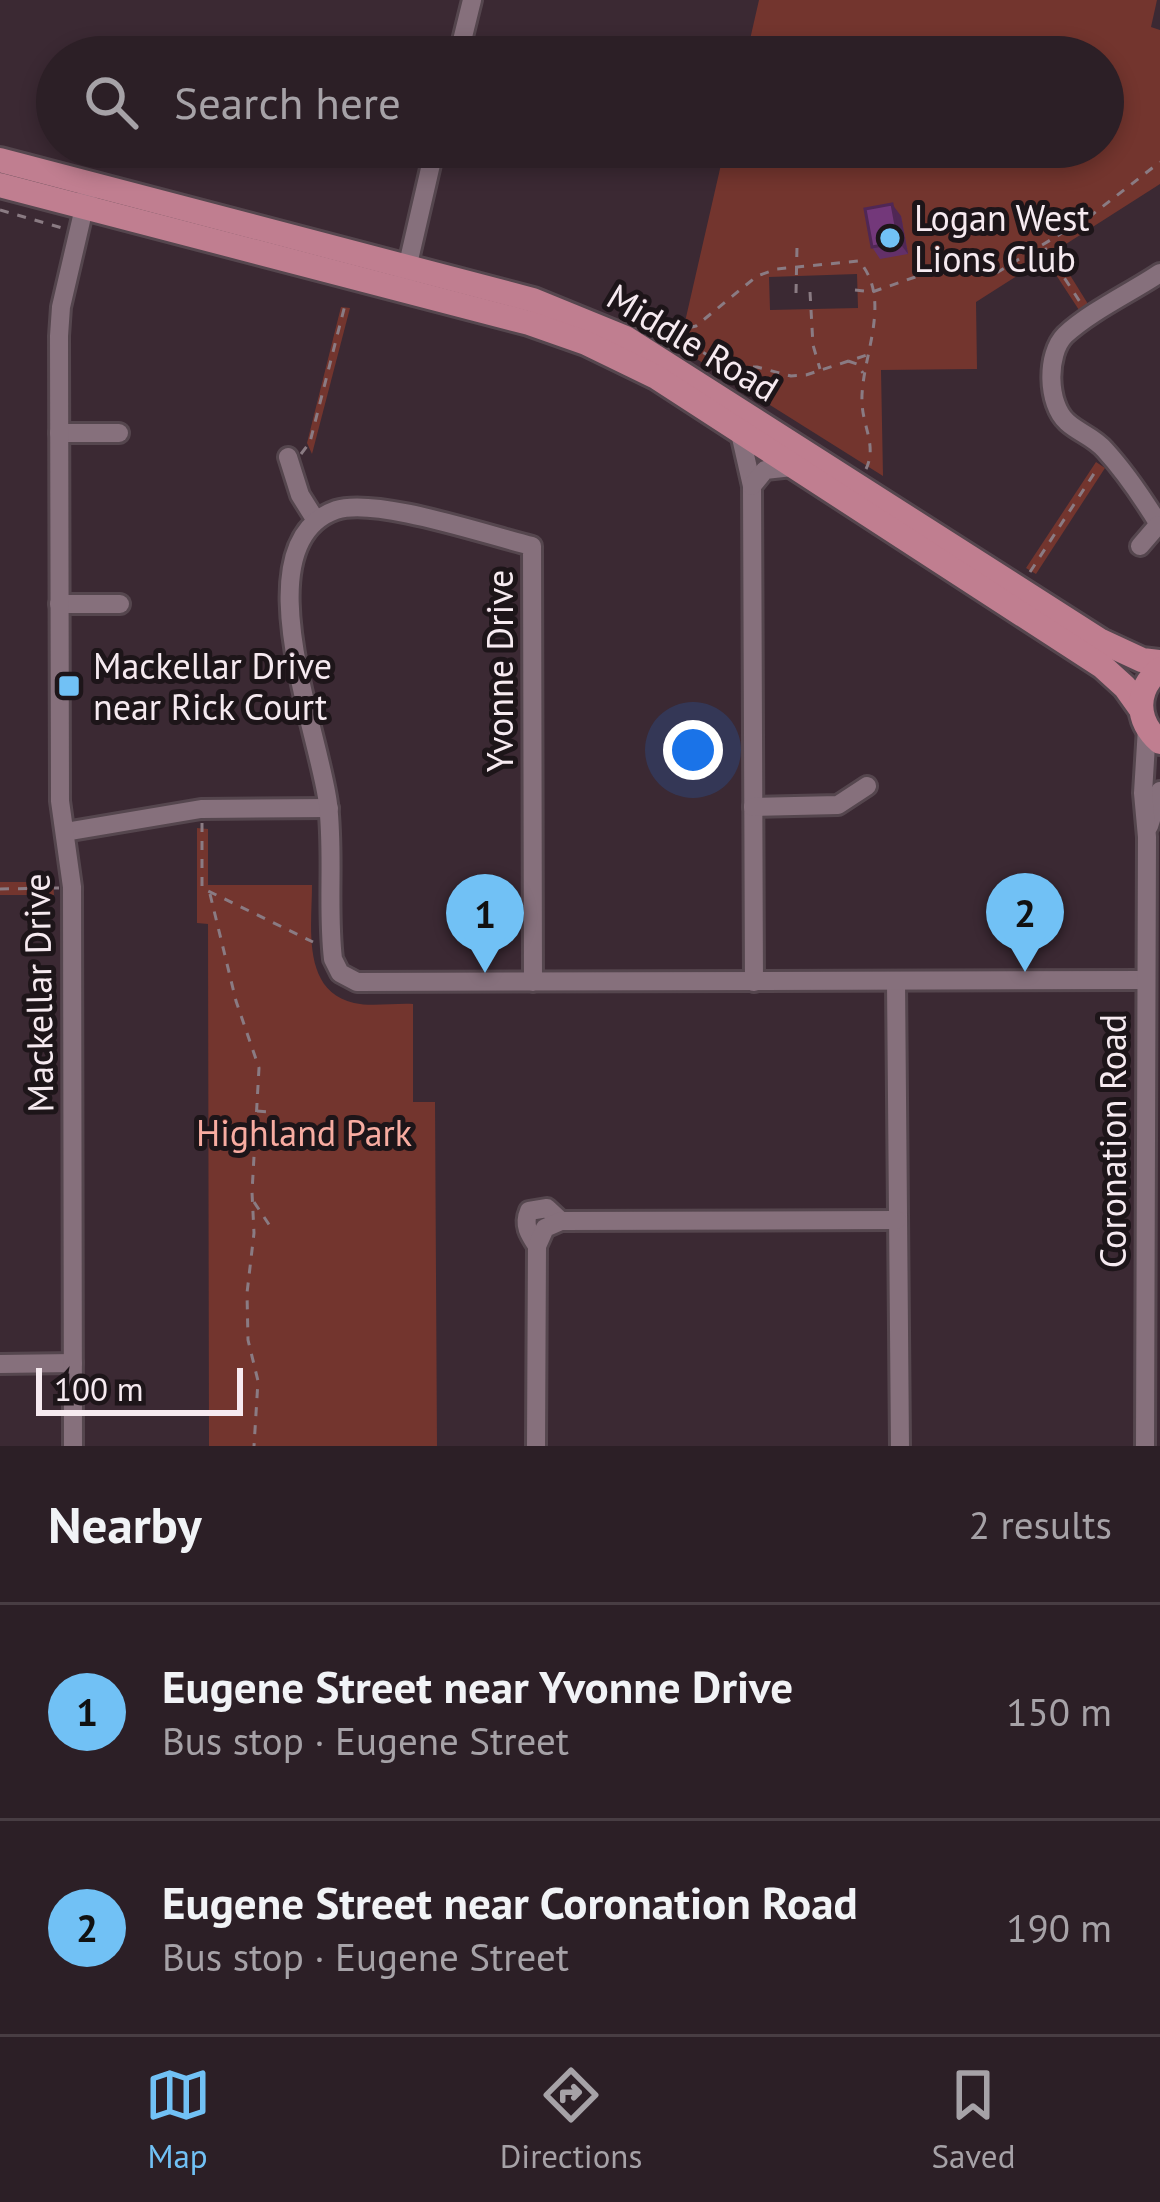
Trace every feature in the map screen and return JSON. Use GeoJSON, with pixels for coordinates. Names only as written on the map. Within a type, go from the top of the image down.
{"type":"FeatureCollection","features":[{"type":"Feature","properties":{"kind":"main road","name":"Middle Road"},"geometry":{"type":"LineString","coordinates":[[0,160],[87,195],[404,278],[586,344],[656,377],[1103,667],[1125,686],[1149,726]]}},
{"type":"Feature","properties":{"kind":"main road","name":"Middle Road"},"geometry":{"type":"LineString","coordinates":[[0,185],[87,195]]}},
{"type":"Feature","properties":{"kind":"main road","name":"Middle Road"},"geometry":{"type":"LineString","coordinates":[[404,278],[533,300],[626,338],[1101,641],[1160,665]]}},
{"type":"Feature","properties":{"kind":"main road"},"geometry":{"type":"LineString","coordinates":[[1149,726],[1145,685],[1160,665]]}},
{"type":"Feature","properties":{"kind":"street"},"geometry":{"type":"LineString","coordinates":[[463,36],[472,0]]}},
{"type":"Feature","properties":{"kind":"street"},"geometry":{"type":"LineString","coordinates":[[404,278],[430,168]]}},
{"type":"Feature","properties":{"kind":"street","name":"Mackellar Drive"},"geometry":{"type":"LineString","coordinates":[[73,1446],[72,887],[60,801],[59,433],[62,307],[87,195]]}},
{"type":"Feature","properties":{"kind":"street"},"geometry":{"type":"LineString","coordinates":[[1140,546],[1159,525],[1108,453],[1067,422],[1058,409],[1052,388],[1053,361],[1062,338],[1160,273]]}},
{"type":"Feature","properties":{"kind":"street"},"geometry":{"type":"LineString","coordinates":[[59,433],[119,433]]}},
{"type":"Feature","properties":{"kind":"street"},"geometry":{"type":"LineString","coordinates":[[740,433],[752,485],[754,982]]}},
{"type":"Feature","properties":{"kind":"street"},"geometry":{"type":"LineString","coordinates":[[288,457],[300,495],[315,519],[291,562],[290,605],[295,653],[329,808],[331,941],[340,973],[357,982],[1146,980]]}},
{"type":"Feature","properties":{"kind":"street"},"geometry":{"type":"LineString","coordinates":[[752,485],[765,470],[792,467]]}},
{"type":"Feature","properties":{"kind":"street","name":"Yvonne Drive"},"geometry":{"type":"LineString","coordinates":[[315,519],[341,508],[370,506],[532,546],[533,982]]}},
{"type":"Feature","properties":{"kind":"street"},"geometry":{"type":"LineString","coordinates":[[59,604],[120,604]]}},
{"type":"Feature","properties":{"kind":"street","name":"Coronation Road"},"geometry":{"type":"LineString","coordinates":[[1144,1446],[1147,837],[1143,758],[1149,726]]}},
{"type":"Feature","properties":{"kind":"street"},"geometry":{"type":"LineString","coordinates":[[753,807],[838,805],[867,786]]}},
{"type":"Feature","properties":{"kind":"street","name":"Coronation Road"},"geometry":{"type":"LineString","coordinates":[[1147,837],[1160,791]]}},
{"type":"Feature","properties":{"kind":"street"},"geometry":{"type":"LineString","coordinates":[[65,832],[202,809],[329,808]]}},
{"type":"Feature","properties":{"kind":"street"},"geometry":{"type":"LineString","coordinates":[[896,981],[900,1446]]}},
{"type":"Feature","properties":{"kind":"street"},"geometry":{"type":"LineString","coordinates":[[536,1446],[548,1232],[897,1220]]}},
{"type":"Feature","properties":{"kind":"street"},"geometry":{"type":"LineString","coordinates":[[0,1364],[73,1363]]}},
{"type":"Feature","properties":{"kind":"path"},"geometry":{"type":"LineString","coordinates":[[855,290],[872,292],[927,273],[998,272],[1044,246],[1160,162]]}},
{"type":"Feature","properties":{"kind":"path"},"geometry":{"type":"LineString","coordinates":[[0,210],[64,229]]}},
{"type":"Feature","properties":{"kind":"path"},"geometry":{"type":"LineString","coordinates":[[1044,246],[1091,318]]}},
{"type":"Feature","properties":{"kind":"path"},"geometry":{"type":"LineString","coordinates":[[796,293],[797,247]]}},
{"type":"Feature","properties":{"kind":"path"},"geometry":{"type":"LineString","coordinates":[[866,470],[872,452],[863,418],[864,374],[870,354],[872,292],[859,261],[757,276],[696,326],[671,332],[726,367],[757,367],[790,376],[870,354]]}},
{"type":"Feature","properties":{"kind":"path"},"geometry":{"type":"LineString","coordinates":[[810,292],[813,345],[820,371]]}},
{"type":"Feature","properties":{"kind":"path"},"geometry":{"type":"LineString","coordinates":[[288,457],[304,454],[310,442],[346,302]]}},
{"type":"Feature","properties":{"kind":"path"},"geometry":{"type":"LineString","coordinates":[[848,361],[864,374]]}},
{"type":"Feature","properties":{"kind":"path"},"geometry":{"type":"LineString","coordinates":[[1028,575],[1108,453]]}},
{"type":"Feature","properties":{"kind":"path"},"geometry":{"type":"LineString","coordinates":[[202,809],[202,887],[309,941],[331,941]]}},
{"type":"Feature","properties":{"kind":"path"},"geometry":{"type":"LineString","coordinates":[[0,889],[72,887]]}},
{"type":"Feature","properties":{"kind":"path"},"geometry":{"type":"LineString","coordinates":[[210,894],[236,1001],[257,1056],[254,1233],[247,1306],[257,1381],[254,1446]]}},
{"type":"Feature","properties":{"kind":"path"},"geometry":{"type":"LineString","coordinates":[[256,1111],[268,1112]]}},
{"type":"Feature","properties":{"kind":"path"},"geometry":{"type":"LineString","coordinates":[[252,1200],[270,1226]]}},
{"type":"Feature","properties":{"kind":"green space"},"geometry":{"type":"Polygon","coordinates":[[[759,0],[1157,0],[1151,27],[1160,30],[1160,184],[1055,251],[1088,304],[1079,310],[1045,258],[976,302],[977,369],[881,370],[883,476],[679,348],[720,168],[1124,168],[1124,36],[751,36],[759,0]],[[857,274],[769,277],[770,310],[858,308],[857,274]]]}},
{"type":"Feature","properties":{"kind":"green space"},"geometry":{"type":"Polygon","coordinates":[[[341,307],[350,308],[312,454],[307,443],[341,307]]]}},
{"type":"Feature","properties":{"kind":"green space"},"geometry":{"type":"Polygon","coordinates":[[[1096,462],[1105,468],[1036,574],[1026,568],[1096,462]]]}},
{"type":"Feature","properties":{"kind":"green space","name":"Highland Park"},"geometry":{"type":"Polygon","coordinates":[[[197,828],[208,829],[208,885],[312,885],[313,955],[325,985],[337,996],[361,1004],[413,1004],[413,1102],[435,1102],[437,1446],[209,1446],[208,924],[197,923],[197,828]]]}},
{"type":"Feature","properties":{"kind":"green space"},"geometry":{"type":"Polygon","coordinates":[[[0,882],[53,882],[54,895],[0,895],[0,882]]]}},
{"type":"Feature","properties":{"kind":"building"},"geometry":{"type":"Polygon","coordinates":[[[892,204],[899,242],[872,247],[865,209],[892,204]]]}},
{"type":"Feature","properties":{"kind":"place","name":"Logan West Lions Club"},"geometry":{"type":"Point","coordinates":[890,238]}},
{"type":"Feature","properties":{"kind":"place","name":"Mackellar Drive near Rick Court"},"geometry":{"type":"Point","coordinates":[69,686]}},
{"type":"Feature","properties":{"kind":"place","name":"Eugene Street near Coronation Road"},"geometry":{"type":"Point","coordinates":[1025,972]}},
{"type":"Feature","properties":{"kind":"place","name":"Eugene Street near Yvonne Drive"},"geometry":{"type":"Point","coordinates":[485,973]}}]}
